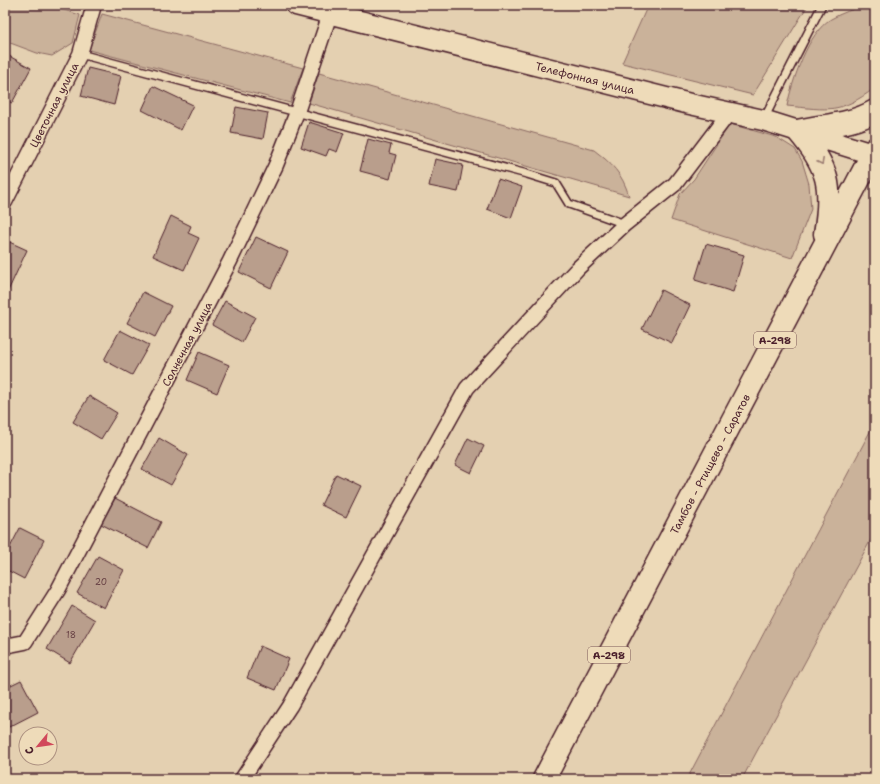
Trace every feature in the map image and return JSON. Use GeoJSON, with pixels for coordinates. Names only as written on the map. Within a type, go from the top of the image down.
{"type":"FeatureCollection","features":[{"type":"Feature","properties":{"kind":"main road"},"geometry":{"type":"LineString","coordinates":[[798,131],[842,124],[862,119],[875,111]]}},
{"type":"Feature","properties":{"kind":"main road"},"geometry":{"type":"LineString","coordinates":[[798,131],[812,147],[821,162],[828,179],[828,211],[823,248]]}},
{"type":"Feature","properties":{"kind":"main road","name":"Тамбов - Ртищево - Саратов"},"geometry":{"type":"LineString","coordinates":[[544,779],[874,151]]}},
{"type":"Feature","properties":{"kind":"street","name":"Цветочная улица"},"geometry":{"type":"LineString","coordinates":[[5,202],[80,54],[94,5]]}},
{"type":"Feature","properties":{"kind":"street","name":"Телефонная улица"},"geometry":{"type":"LineString","coordinates":[[296,5],[729,114],[763,120],[874,151]]}},
{"type":"Feature","properties":{"kind":"street","name":"Солнечная улица"},"geometry":{"type":"LineString","coordinates":[[5,646],[25,642],[58,590],[230,261],[276,165],[297,112],[330,14]]}},
{"type":"Feature","properties":{"kind":"street"},"geometry":{"type":"LineString","coordinates":[[242,779],[290,706],[467,388],[578,268],[625,224],[675,184],[729,114]]}},
{"type":"Feature","properties":{"kind":"lane"},"geometry":{"type":"LineString","coordinates":[[763,120],[821,7],[829,5]]}},
{"type":"Feature","properties":{"kind":"lane"},"geometry":{"type":"LineString","coordinates":[[80,54],[556,183],[569,204],[625,224]]}},
{"type":"Feature","properties":{"kind":"shaded area"},"geometry":{"type":"Polygon","coordinates":[[[5,5],[48,5],[80,15],[73,43],[52,56],[37,53],[5,41],[5,5]]]}},
{"type":"Feature","properties":{"kind":"shaded area"},"geometry":{"type":"Polygon","coordinates":[[[648,5],[808,5],[753,95],[622,63],[648,5]]]}},
{"type":"Feature","properties":{"kind":"shaded area"},"geometry":{"type":"Polygon","coordinates":[[[865,5],[875,5],[875,88],[852,102],[834,108],[814,109],[787,106],[802,58],[815,35],[823,25],[831,19],[865,5]]]}},
{"type":"Feature","properties":{"kind":"shaded area"},"geometry":{"type":"Polygon","coordinates":[[[102,14],[303,68],[290,103],[89,50],[102,14]]]}},
{"type":"Feature","properties":{"kind":"shaded area"},"geometry":{"type":"Polygon","coordinates":[[[319,73],[594,150],[620,175],[629,196],[309,103],[319,73]]]}},
{"type":"Feature","properties":{"kind":"shaded area"},"geometry":{"type":"Polygon","coordinates":[[[730,124],[776,137],[795,149],[802,161],[809,184],[811,209],[792,258],[671,220],[680,194],[694,179],[730,124]]]}},
{"type":"Feature","properties":{"kind":"shaded area"},"geometry":{"type":"Polygon","coordinates":[[[875,422],[875,532],[742,779],[687,779],[875,422]]]}},
{"type":"Feature","properties":{"kind":"building"},"geometry":{"type":"Polygon","coordinates":[[[9,56],[31,68],[12,103],[5,100],[5,64],[9,56]]]}},
{"type":"Feature","properties":{"kind":"building"},"geometry":{"type":"Polygon","coordinates":[[[88,68],[121,76],[114,105],[81,96],[88,68]]]}},
{"type":"Feature","properties":{"kind":"building"},"geometry":{"type":"Polygon","coordinates":[[[153,86],[193,105],[181,130],[142,110],[153,86]]]}},
{"type":"Feature","properties":{"kind":"building"},"geometry":{"type":"Polygon","coordinates":[[[236,107],[268,113],[263,139],[231,133],[236,107]]]}},
{"type":"Feature","properties":{"kind":"building"},"geometry":{"type":"Polygon","coordinates":[[[309,122],[344,133],[337,152],[329,149],[326,156],[301,147],[309,122]]]}},
{"type":"Feature","properties":{"kind":"building"},"geometry":{"type":"Polygon","coordinates":[[[368,139],[391,145],[389,153],[396,155],[390,179],[360,171],[368,139]]]}},
{"type":"Feature","properties":{"kind":"building"},"geometry":{"type":"Polygon","coordinates":[[[435,159],[463,165],[458,192],[429,186],[435,159]]]}},
{"type":"Feature","properties":{"kind":"building"},"geometry":{"type":"Polygon","coordinates":[[[498,179],[522,187],[511,218],[487,209],[498,179]]]}},
{"type":"Feature","properties":{"kind":"building"},"geometry":{"type":"Polygon","coordinates":[[[171,216],[191,226],[188,233],[199,238],[184,270],[153,256],[171,216]]]}},
{"type":"Feature","properties":{"kind":"building"},"geometry":{"type":"Polygon","coordinates":[[[256,237],[288,252],[271,288],[239,272],[256,237]]]}},
{"type":"Feature","properties":{"kind":"building"},"geometry":{"type":"Polygon","coordinates":[[[5,240],[27,250],[8,291],[5,290],[5,240]]]}},
{"type":"Feature","properties":{"kind":"building"},"geometry":{"type":"Polygon","coordinates":[[[706,244],[744,255],[733,292],[695,280],[706,244]]]}},
{"type":"Feature","properties":{"kind":"building"},"geometry":{"type":"Polygon","coordinates":[[[661,290],[690,305],[672,343],[642,329],[661,290]]]}},
{"type":"Feature","properties":{"kind":"building"},"geometry":{"type":"Polygon","coordinates":[[[143,292],[171,306],[155,337],[127,323],[143,292]]]}},
{"type":"Feature","properties":{"kind":"building"},"geometry":{"type":"Polygon","coordinates":[[[225,301],[255,317],[242,342],[212,325],[225,301]]]}},
{"type":"Feature","properties":{"kind":"building"},"geometry":{"type":"Polygon","coordinates":[[[120,330],[149,345],[132,375],[104,360],[120,330]]]}},
{"type":"Feature","properties":{"kind":"building"},"geometry":{"type":"Polygon","coordinates":[[[199,352],[229,365],[217,393],[187,380],[199,352]]]}},
{"type":"Feature","properties":{"kind":"building"},"geometry":{"type":"Polygon","coordinates":[[[89,396],[117,413],[101,439],[73,422],[89,396]]]}},
{"type":"Feature","properties":{"kind":"building"},"geometry":{"type":"Polygon","coordinates":[[[159,438],[188,455],[171,485],[142,469],[159,438]]]}},
{"type":"Feature","properties":{"kind":"building"},"geometry":{"type":"Polygon","coordinates":[[[468,438],[484,446],[471,473],[455,465],[468,438]]]}},
{"type":"Feature","properties":{"kind":"building"},"geometry":{"type":"Polygon","coordinates":[[[336,474],[361,486],[346,517],[321,505],[336,474]]]}},
{"type":"Feature","properties":{"kind":"building"},"geometry":{"type":"Polygon","coordinates":[[[115,498],[161,522],[148,548],[101,524],[115,498]]]}},
{"type":"Feature","properties":{"kind":"building"},"geometry":{"type":"Polygon","coordinates":[[[20,528],[44,540],[24,579],[5,569],[5,557],[20,528]]]}},
{"type":"Feature","properties":{"kind":"building"},"geometry":{"type":"Polygon","coordinates":[[[98,556],[124,570],[104,608],[77,593],[98,556]]]}},
{"type":"Feature","properties":{"kind":"building"},"geometry":{"type":"Polygon","coordinates":[[[72,606],[95,620],[70,663],[47,649],[72,606]]]}},
{"type":"Feature","properties":{"kind":"building"},"geometry":{"type":"Polygon","coordinates":[[[260,646],[289,659],[276,690],[247,678],[260,646]]]}},
{"type":"Feature","properties":{"kind":"building"},"geometry":{"type":"Polygon","coordinates":[[[21,680],[38,712],[5,729],[5,688],[21,680]]]}}]}
